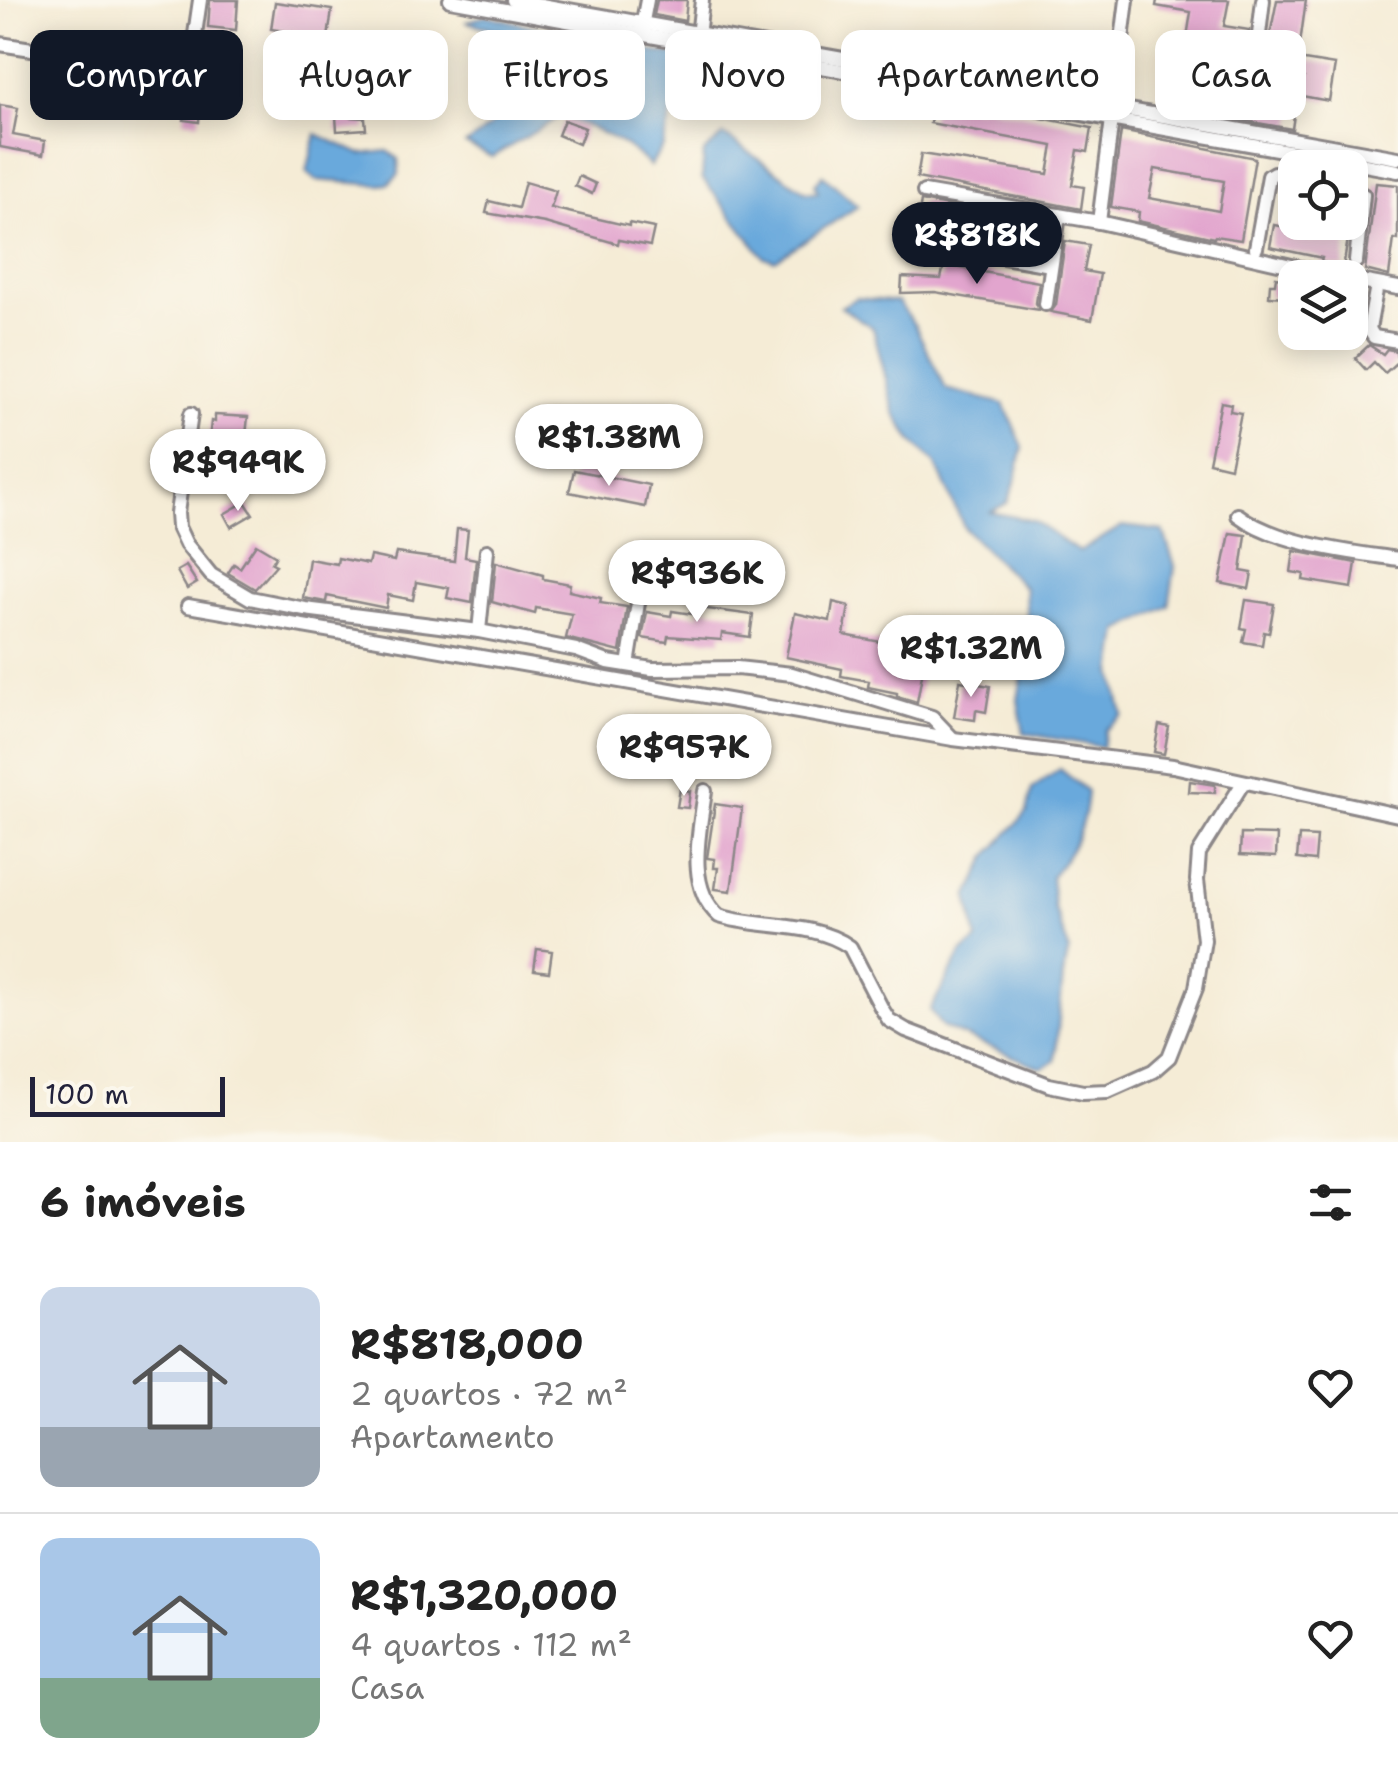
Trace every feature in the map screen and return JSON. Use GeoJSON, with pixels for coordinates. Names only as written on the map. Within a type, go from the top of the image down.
{"type":"FeatureCollection","features":[{"type":"Feature","properties":{"kind":"street"},"geometry":{"type":"LineString","coordinates":[[0,44],[179,72],[192,54],[200,0]]}},
{"type":"Feature","properties":{"kind":"street"},"geometry":{"type":"LineString","coordinates":[[450,0],[665,33]]}},
{"type":"Feature","properties":{"kind":"street"},"geometry":{"type":"LineString","coordinates":[[513,0],[642,29]]}},
{"type":"Feature","properties":{"kind":"street"},"geometry":{"type":"LineString","coordinates":[[642,29],[647,0]]}},
{"type":"Feature","properties":{"kind":"street"},"geometry":{"type":"LineString","coordinates":[[699,30],[702,0]]}},
{"type":"Feature","properties":{"kind":"street"},"geometry":{"type":"LineString","coordinates":[[1124,30],[1127,0]]}},
{"type":"Feature","properties":{"kind":"street"},"geometry":{"type":"LineString","coordinates":[[1260,30],[1263,0]]}},
{"type":"Feature","properties":{"kind":"street"},"geometry":{"type":"LineString","coordinates":[[1135,117],[1292,150]]}},
{"type":"Feature","properties":{"kind":"street"},"geometry":{"type":"LineString","coordinates":[[1099,222],[1113,120]]}},
{"type":"Feature","properties":{"kind":"street"},"geometry":{"type":"LineString","coordinates":[[1368,158],[1398,158]]}},
{"type":"Feature","properties":{"kind":"street"},"geometry":{"type":"LineString","coordinates":[[1368,165],[1398,171]]}},
{"type":"Feature","properties":{"kind":"street"},"geometry":{"type":"LineString","coordinates":[[1256,248],[1269,176],[1278,174]]}},
{"type":"Feature","properties":{"kind":"street"},"geometry":{"type":"LineString","coordinates":[[924,192],[1099,222],[1278,262]]}},
{"type":"Feature","properties":{"kind":"street"},"geometry":{"type":"LineString","coordinates":[[1046,304],[1058,215]]}},
{"type":"Feature","properties":{"kind":"street"},"geometry":{"type":"LineString","coordinates":[[920,244],[1051,265]]}},
{"type":"Feature","properties":{"kind":"street"},"geometry":{"type":"LineString","coordinates":[[1368,283],[1398,288]]}},
{"type":"Feature","properties":{"kind":"street"},"geometry":{"type":"LineString","coordinates":[[1378,285],[1369,329],[1374,336],[1398,341]]}},
{"type":"Feature","properties":{"kind":"street"},"geometry":{"type":"LineString","coordinates":[[190,414],[178,527],[186,544],[212,575],[250,598],[304,609],[479,631],[576,650],[628,666],[737,668],[792,674],[932,717],[953,739]]}},
{"type":"Feature","properties":{"kind":"street"},"geometry":{"type":"LineString","coordinates":[[1238,515],[1256,528],[1281,536],[1398,559]]}},
{"type":"Feature","properties":{"kind":"street"},"geometry":{"type":"LineString","coordinates":[[479,631],[487,551]]}},
{"type":"Feature","properties":{"kind":"street"},"geometry":{"type":"LineString","coordinates":[[628,666],[643,572]]}},
{"type":"Feature","properties":{"kind":"street"},"geometry":{"type":"LineString","coordinates":[[188,606],[953,739],[1173,766],[1398,815]]}},
{"type":"Feature","properties":{"kind":"street"},"geometry":{"type":"LineString","coordinates":[[705,791],[698,875],[704,896],[719,916],[843,942],[850,947],[889,1020],[1049,1086],[1083,1092],[1108,1091],[1126,1085],[1153,1071],[1169,1057],[1196,988],[1204,940],[1197,880],[1199,853],[1243,783]]}},
{"type":"Feature","properties":{"kind":"water"},"geometry":{"type":"Polygon","coordinates":[[[485,15],[548,30],[498,30],[467,22],[485,15]]]}},
{"type":"Feature","properties":{"kind":"water"},"geometry":{"type":"Polygon","coordinates":[[[645,51],[665,53],[665,120],[670,120],[663,146],[650,166],[630,149],[572,120],[645,120],[645,51]]]}},
{"type":"Feature","properties":{"kind":"water"},"geometry":{"type":"Polygon","coordinates":[[[495,120],[554,120],[492,157],[466,144],[495,120]]]}},
{"type":"Feature","properties":{"kind":"water"},"geometry":{"type":"Polygon","coordinates":[[[316,134],[361,154],[388,151],[398,159],[399,174],[388,184],[380,185],[316,180],[307,172],[316,134]]]}},
{"type":"Feature","properties":{"kind":"water"},"geometry":{"type":"Polygon","coordinates":[[[724,135],[806,192],[818,192],[815,184],[823,175],[858,206],[775,260],[764,257],[702,178],[704,152],[724,135]]]}},
{"type":"Feature","properties":{"kind":"water"},"geometry":{"type":"Polygon","coordinates":[[[856,298],[898,302],[915,326],[946,389],[1004,404],[1023,447],[1007,503],[990,512],[1034,521],[1079,552],[1122,526],[1163,531],[1175,566],[1169,606],[1119,631],[1113,672],[1123,715],[1105,730],[1102,747],[1024,733],[1018,700],[1028,642],[1025,588],[965,529],[935,463],[913,442],[895,414],[873,328],[841,307],[856,298]]]}},
{"type":"Feature","properties":{"kind":"water"},"geometry":{"type":"Polygon","coordinates":[[[1060,769],[1087,791],[1077,837],[1051,877],[1054,907],[1069,950],[1055,1061],[1041,1068],[942,1027],[930,1010],[961,954],[977,940],[968,897],[988,856],[1027,812],[1032,789],[1060,769]]]}},
{"type":"Feature","properties":{"kind":"building"},"geometry":{"type":"Polygon","coordinates":[[[210,0],[238,0],[236,30],[208,27],[210,0]]]}},
{"type":"Feature","properties":{"kind":"building"},"geometry":{"type":"Polygon","coordinates":[[[657,0],[687,0],[685,21],[654,15],[657,0]]]}},
{"type":"Feature","properties":{"kind":"building"},"geometry":{"type":"Polygon","coordinates":[[[1157,0],[1229,0],[1224,26],[1249,30],[1188,30],[1191,12],[1156,6],[1157,0]]]}},
{"type":"Feature","properties":{"kind":"building"},"geometry":{"type":"Polygon","coordinates":[[[1277,0],[1306,0],[1302,30],[1271,30],[1277,0]]]}},
{"type":"Feature","properties":{"kind":"building"},"geometry":{"type":"Polygon","coordinates":[[[275,2],[332,10],[329,30],[271,29],[275,2]]]}},
{"type":"Feature","properties":{"kind":"building"},"geometry":{"type":"Polygon","coordinates":[[[1306,60],[1335,65],[1329,101],[1306,97],[1306,60]]]}},
{"type":"Feature","properties":{"kind":"building"},"geometry":{"type":"Polygon","coordinates":[[[0,105],[18,108],[13,135],[45,141],[43,155],[0,147],[0,105]]]}},
{"type":"Feature","properties":{"kind":"building"},"geometry":{"type":"Polygon","coordinates":[[[336,120],[365,120],[366,129],[337,131],[336,120]]]}},
{"type":"Feature","properties":{"kind":"building"},"geometry":{"type":"Polygon","coordinates":[[[564,120],[585,128],[579,144],[558,135],[564,120]]]}},
{"type":"Feature","properties":{"kind":"building"},"geometry":{"type":"Polygon","coordinates":[[[1051,120],[1092,128],[1088,152],[1078,150],[1072,185],[1084,187],[1081,209],[917,178],[921,154],[1048,174],[1053,146],[930,123],[1051,120]]]}},
{"type":"Feature","properties":{"kind":"building"},"geometry":{"type":"Polygon","coordinates":[[[1241,120],[1293,120],[1292,129],[1241,120]]]}},
{"type":"Feature","properties":{"kind":"building"},"geometry":{"type":"Polygon","coordinates":[[[1121,131],[1255,158],[1241,240],[1138,221],[1139,212],[1111,207],[1121,131]],[[1155,169],[1149,198],[1219,211],[1224,181],[1155,169]]]}},
{"type":"Feature","properties":{"kind":"building"},"geometry":{"type":"Polygon","coordinates":[[[579,176],[596,184],[592,194],[575,186],[579,176]]]}},
{"type":"Feature","properties":{"kind":"building"},"geometry":{"type":"Polygon","coordinates":[[[525,182],[556,191],[551,208],[654,228],[650,246],[619,240],[618,244],[545,223],[486,213],[489,201],[518,208],[525,182]]]}},
{"type":"Feature","properties":{"kind":"building"},"geometry":{"type":"Polygon","coordinates":[[[1376,183],[1398,185],[1398,240],[1394,239],[1389,276],[1368,271],[1376,183]]]}},
{"type":"Feature","properties":{"kind":"building"},"geometry":{"type":"Polygon","coordinates":[[[921,201],[1048,224],[1043,254],[999,246],[1000,242],[916,232],[921,201]]]}},
{"type":"Feature","properties":{"kind":"building"},"geometry":{"type":"Polygon","coordinates":[[[1274,225],[1278,226],[1278,240],[1348,240],[1344,260],[1322,260],[1270,247],[1274,225]]]}},
{"type":"Feature","properties":{"kind":"building"},"geometry":{"type":"Polygon","coordinates":[[[1065,241],[1089,245],[1084,271],[1100,274],[1092,320],[1051,312],[1056,305],[1065,241]]]}},
{"type":"Feature","properties":{"kind":"building"},"geometry":{"type":"Polygon","coordinates":[[[944,265],[1039,282],[1039,310],[935,292],[901,293],[902,277],[941,279],[944,265]]]}},
{"type":"Feature","properties":{"kind":"building"},"geometry":{"type":"Polygon","coordinates":[[[1278,277],[1278,296],[1269,296],[1270,284],[1275,284],[1278,277]]]}},
{"type":"Feature","properties":{"kind":"building"},"geometry":{"type":"Polygon","coordinates":[[[1368,346],[1383,354],[1387,349],[1396,351],[1398,361],[1385,373],[1374,362],[1366,370],[1355,358],[1368,346]]]}},
{"type":"Feature","properties":{"kind":"building"},"geometry":{"type":"Polygon","coordinates":[[[1221,402],[1231,404],[1230,411],[1241,413],[1230,467],[1209,462],[1221,402]]]}},
{"type":"Feature","properties":{"kind":"building"},"geometry":{"type":"Polygon","coordinates":[[[215,415],[248,417],[245,444],[209,441],[215,415]]]}},
{"type":"Feature","properties":{"kind":"building"},"geometry":{"type":"Polygon","coordinates":[[[574,470],[649,485],[645,507],[569,492],[574,470]]]}},
{"type":"Feature","properties":{"kind":"building"},"geometry":{"type":"Polygon","coordinates":[[[245,502],[253,514],[231,527],[224,514],[245,502]]]}},
{"type":"Feature","properties":{"kind":"building"},"geometry":{"type":"Polygon","coordinates":[[[457,529],[468,530],[465,557],[476,559],[472,603],[447,598],[449,588],[416,582],[413,600],[388,595],[386,608],[327,596],[326,602],[303,598],[309,559],[337,564],[338,558],[368,564],[370,556],[394,561],[396,553],[454,561],[457,529]]]}},
{"type":"Feature","properties":{"kind":"building"},"geometry":{"type":"Polygon","coordinates":[[[1230,533],[1246,535],[1241,571],[1252,573],[1249,589],[1220,583],[1230,533]]]}},
{"type":"Feature","properties":{"kind":"building"},"geometry":{"type":"Polygon","coordinates":[[[256,544],[276,556],[272,563],[276,565],[255,589],[228,573],[234,564],[240,568],[256,544]]]}},
{"type":"Feature","properties":{"kind":"building"},"geometry":{"type":"Polygon","coordinates":[[[1294,551],[1356,563],[1352,588],[1303,580],[1304,574],[1291,572],[1294,551]]]}},
{"type":"Feature","properties":{"kind":"building"},"geometry":{"type":"Polygon","coordinates":[[[719,552],[760,559],[756,583],[714,575],[719,552]]]}},
{"type":"Feature","properties":{"kind":"building"},"geometry":{"type":"Polygon","coordinates":[[[496,562],[570,584],[569,591],[601,598],[600,603],[627,607],[620,652],[566,638],[572,614],[536,608],[535,614],[492,602],[496,562]]]}},
{"type":"Feature","properties":{"kind":"building"},"geometry":{"type":"Polygon","coordinates":[[[186,566],[197,583],[187,589],[177,571],[186,566]]]}},
{"type":"Feature","properties":{"kind":"building"},"geometry":{"type":"Polygon","coordinates":[[[1246,600],[1274,604],[1269,633],[1264,632],[1262,645],[1243,642],[1246,600]]]}},
{"type":"Feature","properties":{"kind":"building"},"geometry":{"type":"Polygon","coordinates":[[[833,602],[849,606],[844,635],[886,643],[898,649],[897,653],[925,658],[917,702],[868,687],[869,681],[841,676],[842,669],[786,657],[795,613],[830,621],[833,602]]]}},
{"type":"Feature","properties":{"kind":"building"},"geometry":{"type":"Polygon","coordinates":[[[700,608],[753,615],[750,637],[722,633],[721,640],[668,636],[667,642],[642,638],[647,612],[699,615],[700,608]]]}},
{"type":"Feature","properties":{"kind":"building"},"geometry":{"type":"Polygon","coordinates":[[[960,681],[990,686],[986,712],[976,710],[975,720],[954,717],[960,681]]]}},
{"type":"Feature","properties":{"kind":"building"},"geometry":{"type":"Polygon","coordinates":[[[1159,725],[1169,727],[1164,754],[1154,752],[1159,725]]]}},
{"type":"Feature","properties":{"kind":"building"},"geometry":{"type":"Polygon","coordinates":[[[1190,781],[1215,785],[1215,793],[1189,792],[1190,781]]]}},
{"type":"Feature","properties":{"kind":"building"},"geometry":{"type":"Polygon","coordinates":[[[680,789],[690,791],[688,808],[677,807],[680,789]]]}},
{"type":"Feature","properties":{"kind":"building"},"geometry":{"type":"Polygon","coordinates":[[[715,804],[742,808],[731,891],[715,889],[718,868],[714,868],[715,859],[707,858],[715,804]]]}},
{"type":"Feature","properties":{"kind":"building"},"geometry":{"type":"Polygon","coordinates":[[[1241,834],[1277,835],[1276,857],[1240,855],[1241,834]]]}},
{"type":"Feature","properties":{"kind":"building"},"geometry":{"type":"Polygon","coordinates":[[[1299,836],[1317,837],[1315,861],[1297,859],[1299,836]]]}},
{"type":"Feature","properties":{"kind":"building"},"geometry":{"type":"Polygon","coordinates":[[[537,949],[552,951],[549,972],[534,970],[537,949]]]}}]}
